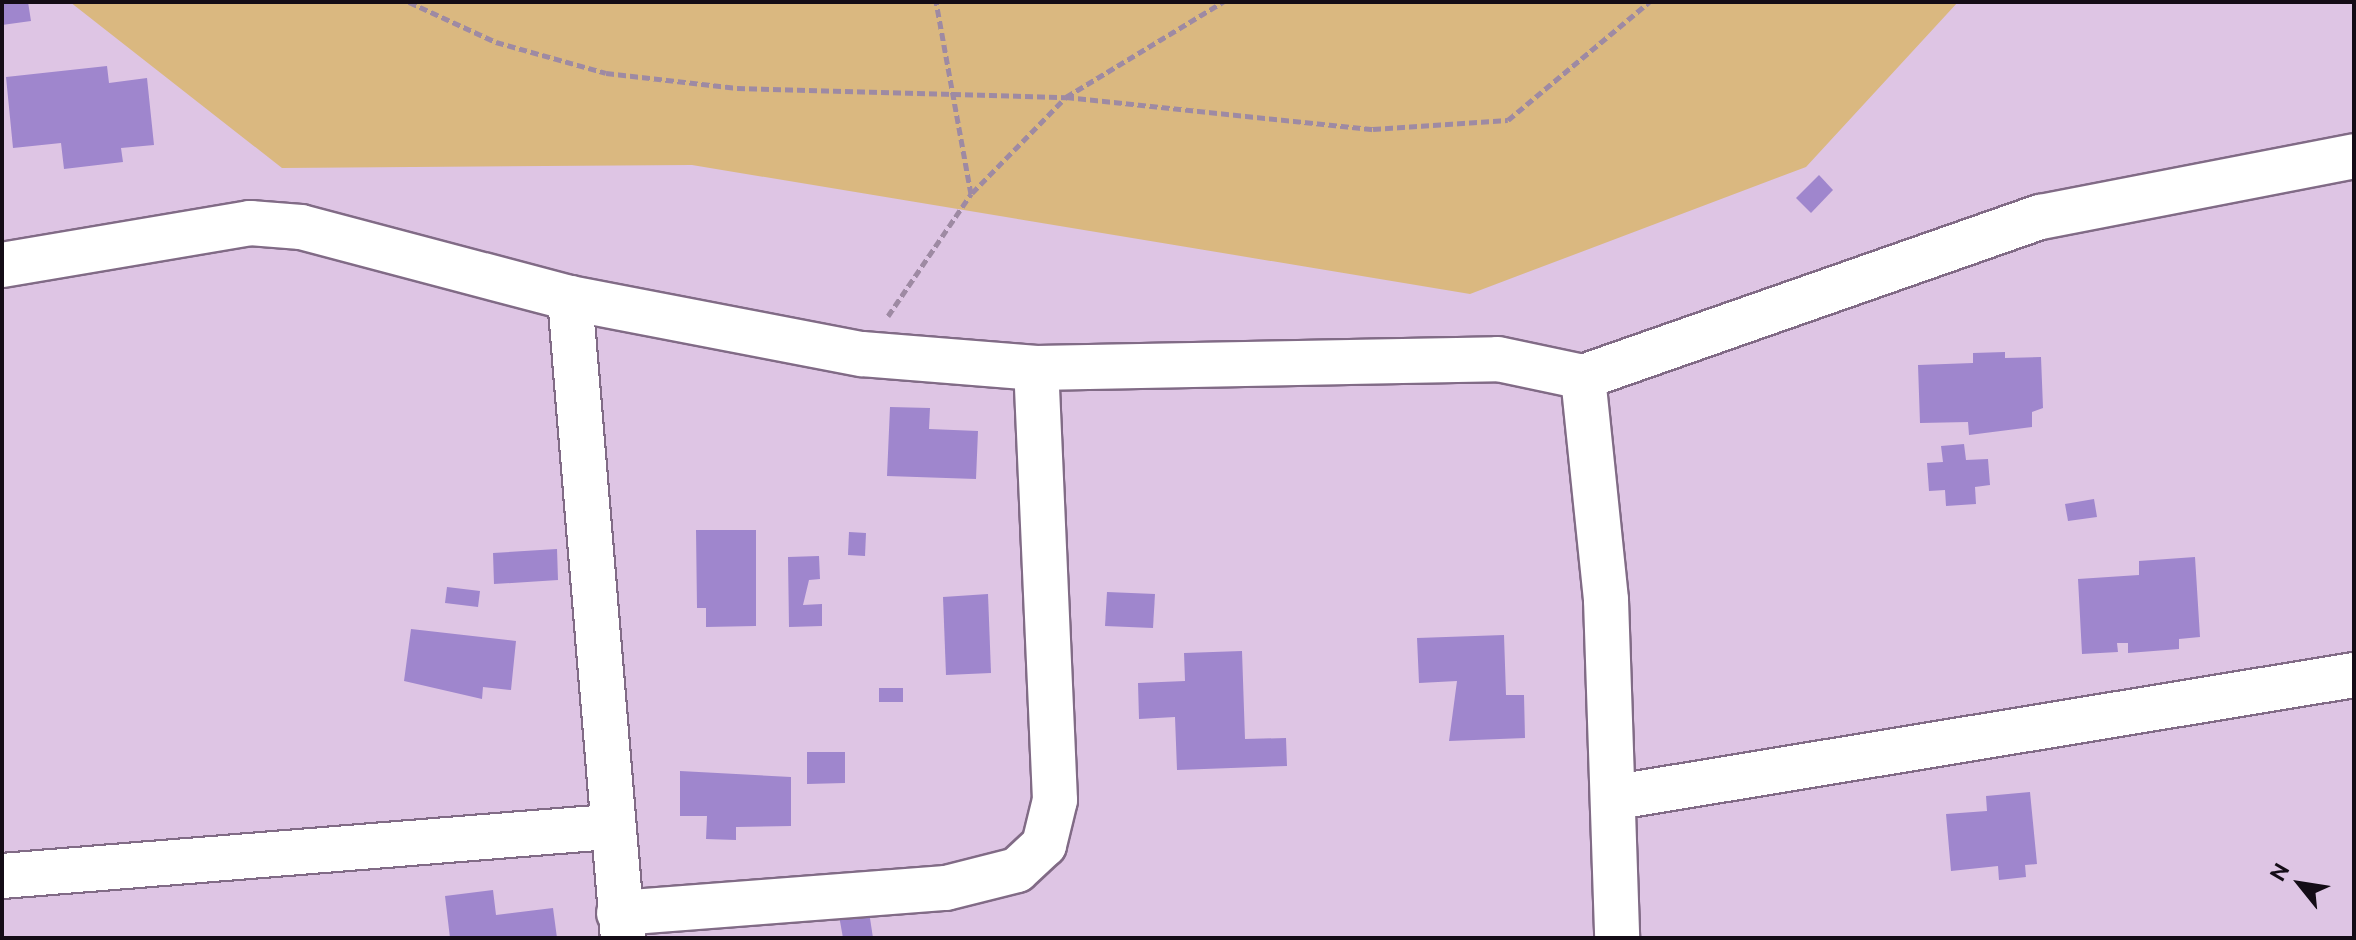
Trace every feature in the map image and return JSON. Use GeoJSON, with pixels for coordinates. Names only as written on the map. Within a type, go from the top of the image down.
{"type":"FeatureCollection","features":[{"type":"Feature","properties":{"kind":"street"},"geometry":{"type":"LineString","coordinates":[[2,265],[250,223],[301,227],[570,298],[862,354],[1036,368],[1498,359],[1583,377],[2041,217],[2354,156]]}},
{"type":"Feature","properties":{"kind":"street"},"geometry":{"type":"LineString","coordinates":[[570,298],[609,827],[621,925],[946,888],[1017,870],[1044,845],[1055,800],[1036,368]]}},
{"type":"Feature","properties":{"kind":"street"},"geometry":{"type":"LineString","coordinates":[[1583,377],[1617,797],[1617,938]]}},
{"type":"Feature","properties":{"kind":"street"},"geometry":{"type":"LineString","coordinates":[[1617,797],[2354,675]]}},
{"type":"Feature","properties":{"kind":"street"},"geometry":{"type":"LineString","coordinates":[[2,876],[609,827]]}},
{"type":"Feature","properties":{"kind":"path"},"geometry":{"type":"LineString","coordinates":[[409,2],[496,42],[606,73],[737,88],[955,97],[1066,97],[1373,129],[1462,128],[1508,120],[1649,2]]}},
{"type":"Feature","properties":{"kind":"path"},"geometry":{"type":"LineString","coordinates":[[936,2],[971,194]]}},
{"type":"Feature","properties":{"kind":"path"},"geometry":{"type":"LineString","coordinates":[[862,354],[971,194],[1066,97],[1223,2]]}},
{"type":"Feature","properties":{"kind":"shaded area"},"geometry":{"type":"Polygon","coordinates":[[[70,2],[1958,2],[1806,167],[1470,294],[692,165],[282,168],[70,2]]]}},
{"type":"Feature","properties":{"kind":"building"},"geometry":{"type":"Polygon","coordinates":[[[2,2],[28,2],[31,21],[2,25],[2,2]]]}},
{"type":"Feature","properties":{"kind":"building"},"geometry":{"type":"Polygon","coordinates":[[[107,66],[109,83],[147,78],[154,145],[121,148],[123,162],[64,169],[61,143],[13,148],[6,77],[107,66]]]}},
{"type":"Feature","properties":{"kind":"building"},"geometry":{"type":"Polygon","coordinates":[[[1819,175],[1833,190],[1811,213],[1796,198],[1819,175]]]}},
{"type":"Feature","properties":{"kind":"building"},"geometry":{"type":"Polygon","coordinates":[[[2005,352],[2005,358],[2041,357],[2043,408],[2032,412],[2032,427],[1969,435],[1968,422],[1920,423],[1918,365],[1973,363],[1973,353],[2005,352]]]}},
{"type":"Feature","properties":{"kind":"building"},"geometry":{"type":"Polygon","coordinates":[[[890,407],[930,408],[929,429],[978,431],[976,479],[887,476],[890,407]]]}},
{"type":"Feature","properties":{"kind":"building"},"geometry":{"type":"Polygon","coordinates":[[[1964,444],[1966,460],[1988,459],[1990,485],[1975,487],[1976,504],[1946,506],[1945,490],[1929,491],[1927,463],[1943,462],[1941,446],[1964,444]]]}},
{"type":"Feature","properties":{"kind":"building"},"geometry":{"type":"Polygon","coordinates":[[[2094,499],[2097,517],[2068,521],[2065,504],[2094,499]]]}},
{"type":"Feature","properties":{"kind":"building"},"geometry":{"type":"Polygon","coordinates":[[[696,530],[756,530],[756,626],[706,627],[706,608],[697,608],[696,530]]]}},
{"type":"Feature","properties":{"kind":"building"},"geometry":{"type":"Polygon","coordinates":[[[849,532],[866,533],[865,556],[848,555],[849,532]]]}},
{"type":"Feature","properties":{"kind":"building"},"geometry":{"type":"Polygon","coordinates":[[[557,549],[558,580],[494,584],[493,553],[557,549]]]}},
{"type":"Feature","properties":{"kind":"building"},"geometry":{"type":"Polygon","coordinates":[[[819,556],[820,579],[809,580],[803,605],[822,604],[822,626],[789,627],[788,557],[819,556]]]}},
{"type":"Feature","properties":{"kind":"building"},"geometry":{"type":"Polygon","coordinates":[[[2195,557],[2200,637],[2179,639],[2179,649],[2128,653],[2128,643],[2117,643],[2118,652],[2082,654],[2078,579],[2139,575],[2139,561],[2195,557]]]}},
{"type":"Feature","properties":{"kind":"building"},"geometry":{"type":"Polygon","coordinates":[[[447,587],[480,591],[478,607],[445,603],[447,587]]]}},
{"type":"Feature","properties":{"kind":"building"},"geometry":{"type":"Polygon","coordinates":[[[1107,592],[1155,594],[1153,628],[1105,626],[1107,592]]]}},
{"type":"Feature","properties":{"kind":"building"},"geometry":{"type":"Polygon","coordinates":[[[988,594],[991,673],[946,675],[943,597],[988,594]]]}},
{"type":"Feature","properties":{"kind":"building"},"geometry":{"type":"Polygon","coordinates":[[[411,629],[516,641],[511,690],[483,687],[482,699],[404,681],[411,629]]]}},
{"type":"Feature","properties":{"kind":"building"},"geometry":{"type":"Polygon","coordinates":[[[1504,635],[1506,695],[1524,695],[1525,738],[1449,741],[1457,681],[1419,683],[1417,638],[1504,635]]]}},
{"type":"Feature","properties":{"kind":"building"},"geometry":{"type":"Polygon","coordinates":[[[1242,651],[1245,739],[1286,738],[1287,766],[1177,770],[1175,717],[1139,719],[1138,683],[1185,681],[1184,653],[1242,651]]]}},
{"type":"Feature","properties":{"kind":"building"},"geometry":{"type":"Polygon","coordinates":[[[879,688],[903,688],[903,702],[879,702],[879,688]]]}},
{"type":"Feature","properties":{"kind":"building"},"geometry":{"type":"Polygon","coordinates":[[[807,752],[845,752],[845,783],[807,784],[807,752]]]}},
{"type":"Feature","properties":{"kind":"building"},"geometry":{"type":"Polygon","coordinates":[[[680,771],[791,777],[791,826],[736,827],[736,840],[706,839],[707,816],[680,816],[680,771]]]}},
{"type":"Feature","properties":{"kind":"building"},"geometry":{"type":"Polygon","coordinates":[[[2030,792],[2037,864],[2025,865],[2026,877],[1999,880],[1998,866],[1951,871],[1946,814],[1987,811],[1986,796],[2030,792]]]}},
{"type":"Feature","properties":{"kind":"building"},"geometry":{"type":"Polygon","coordinates":[[[493,890],[496,915],[553,908],[557,938],[450,938],[445,896],[493,890]]]}},
{"type":"Feature","properties":{"kind":"building"},"geometry":{"type":"Polygon","coordinates":[[[868,905],[873,938],[843,938],[838,910],[868,905]]]}}]}
